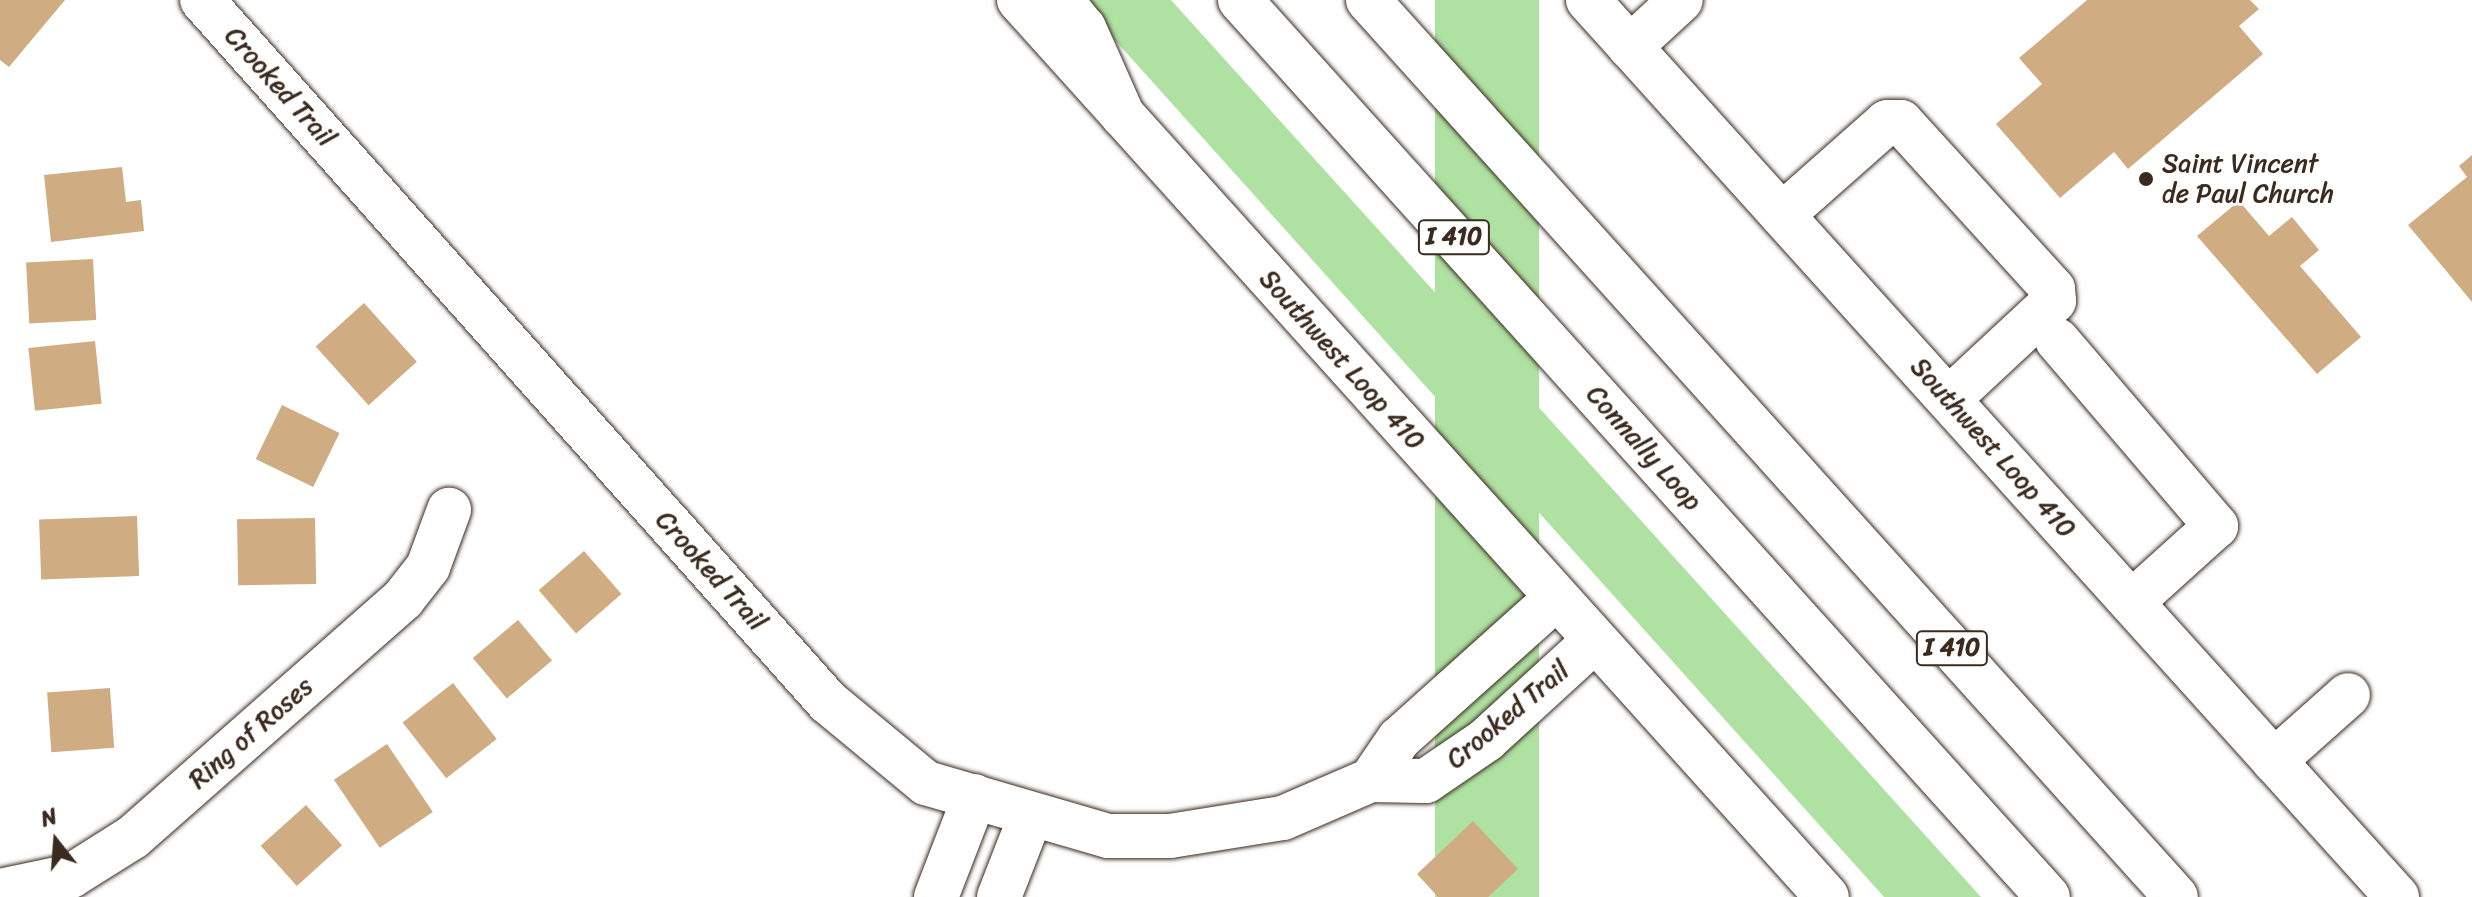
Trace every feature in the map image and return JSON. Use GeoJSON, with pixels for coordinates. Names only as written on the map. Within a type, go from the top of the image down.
{"type":"FeatureCollection","features":[{"type":"Feature","properties":{"kind":"main road","name":"Crooked Trail"},"geometry":{"type":"LineString","coordinates":[[202,0],[828,702],[926,783],[1108,836],[1170,836],[1283,818],[1371,780],[1426,781],[1486,740],[1594,641]]}},
{"type":"Feature","properties":{"kind":"main road","name":"Southwest Loop 410"},"geometry":{"type":"LineString","coordinates":[[1019,0],[1827,897]]}},
{"type":"Feature","properties":{"kind":"main road"},"geometry":{"type":"LineString","coordinates":[[1061,0],[1084,28],[1123,116]]}},
{"type":"Feature","properties":{"kind":"main road","name":"Connally Loop"},"geometry":{"type":"LineString","coordinates":[[1240,0],[2048,897]]}},
{"type":"Feature","properties":{"kind":"main road","name":"I 410"},"geometry":{"type":"LineString","coordinates":[[1368,0],[2176,897]]}},
{"type":"Feature","properties":{"kind":"main road","name":"Southwest Loop 410"},"geometry":{"type":"LineString","coordinates":[[1588,0],[2397,897]]}},
{"type":"Feature","properties":{"kind":"main road"},"geometry":{"type":"LineString","coordinates":[[1630,47],[1681,0]]}},
{"type":"Feature","properties":{"kind":"main road"},"geometry":{"type":"LineString","coordinates":[[1782,215],[1887,122],[1901,122],[2053,289],[2054,301],[1949,399]]}},
{"type":"Feature","properties":{"kind":"main road"},"geometry":{"type":"LineString","coordinates":[[2057,340],[2216,526],[2132,602]]}},
{"type":"Feature","properties":{"kind":"main road","name":"Ring of Roses"},"geometry":{"type":"LineString","coordinates":[[0,891],[71,876],[133,837],[403,599],[428,567],[449,510]]}},
{"type":"Feature","properties":{"kind":"main road","name":"Crooked Trail"},"geometry":{"type":"LineString","coordinates":[[1371,780],[1399,739],[1556,598]]}},
{"type":"Feature","properties":{"kind":"main road"},"geometry":{"type":"LineString","coordinates":[[2274,761],[2348,695]]}},
{"type":"Feature","properties":{"kind":"main road"},"geometry":{"type":"LineString","coordinates":[[936,897],[975,796]]}},
{"type":"Feature","properties":{"kind":"main road"},"geometry":{"type":"LineString","coordinates":[[999,897],[1031,815]]}},
{"type":"Feature","properties":{"kind":"green space"},"geometry":{"type":"Polygon","coordinates":[[[1079,0],[1171,0],[1981,897],[1884,897],[1079,0]]]}},
{"type":"Feature","properties":{"kind":"green space"},"geometry":{"type":"Polygon","coordinates":[[[1435,0],[1539,0],[1539,897],[1435,897],[1435,0]]]}},
{"type":"Feature","properties":{"kind":"building"},"geometry":{"type":"Polygon","coordinates":[[[0,0],[65,0],[9,67],[0,60],[0,0]]]}},
{"type":"Feature","properties":{"kind":"building"},"geometry":{"type":"Polygon","coordinates":[[[2087,0],[2250,0],[2259,9],[2239,26],[2263,54],[2128,169],[2114,152],[2060,198],[1996,124],[2042,84],[2019,58],[2087,0]]]}},
{"type":"Feature","properties":{"kind":"building"},"geometry":{"type":"Polygon","coordinates":[[[2472,155],[2472,302],[2408,225],[2467,177],[2459,166],[2472,155]]]}},
{"type":"Feature","properties":{"kind":"building"},"geometry":{"type":"Polygon","coordinates":[[[122,167],[126,202],[141,200],[144,231],[51,242],[44,175],[122,167]]]}},
{"type":"Feature","properties":{"kind":"building"},"geometry":{"type":"Polygon","coordinates":[[[2239,201],[2269,236],[2292,217],[2319,250],[2300,266],[2361,337],[2317,374],[2197,236],[2239,201]]]}},
{"type":"Feature","properties":{"kind":"building"},"geometry":{"type":"Polygon","coordinates":[[[93,259],[96,320],[29,323],[26,263],[93,259]]]}},
{"type":"Feature","properties":{"kind":"building"},"geometry":{"type":"Polygon","coordinates":[[[364,303],[417,362],[369,405],[316,346],[364,303]]]}},
{"type":"Feature","properties":{"kind":"building"},"geometry":{"type":"Polygon","coordinates":[[[95,341],[102,404],[35,411],[28,348],[95,341]]]}},
{"type":"Feature","properties":{"kind":"building"},"geometry":{"type":"Polygon","coordinates":[[[282,405],[340,433],[313,487],[256,459],[282,405]]]}},
{"type":"Feature","properties":{"kind":"building"},"geometry":{"type":"Polygon","coordinates":[[[137,516],[139,576],[41,579],[39,519],[137,516]]]}},
{"type":"Feature","properties":{"kind":"building"},"geometry":{"type":"Polygon","coordinates":[[[315,518],[316,584],[238,585],[237,519],[315,518]]]}},
{"type":"Feature","properties":{"kind":"building"},"geometry":{"type":"Polygon","coordinates":[[[584,551],[621,594],[576,633],[539,590],[584,551]]]}},
{"type":"Feature","properties":{"kind":"building"},"geometry":{"type":"Polygon","coordinates":[[[518,620],[552,661],[507,699],[473,658],[518,620]]]}},
{"type":"Feature","properties":{"kind":"building"},"geometry":{"type":"Polygon","coordinates":[[[453,683],[497,739],[446,778],[403,722],[453,683]]]}},
{"type":"Feature","properties":{"kind":"building"},"geometry":{"type":"Polygon","coordinates":[[[110,688],[114,748],[51,752],[47,692],[110,688]]]}},
{"type":"Feature","properties":{"kind":"building"},"geometry":{"type":"Polygon","coordinates":[[[387,744],[433,812],[380,848],[334,780],[387,744]]]}},
{"type":"Feature","properties":{"kind":"building"},"geometry":{"type":"Polygon","coordinates":[[[306,805],[342,845],[297,886],[261,846],[306,805]]]}},
{"type":"Feature","properties":{"kind":"building"},"geometry":{"type":"Polygon","coordinates":[[[1473,821],[1518,869],[1488,897],[1438,897],[1417,874],[1473,821]]]}},
{"type":"Feature","properties":{"kind":"place","name":"Saint Vincent de Paul Church"},"geometry":{"type":"Point","coordinates":[2146,179]}}]}
